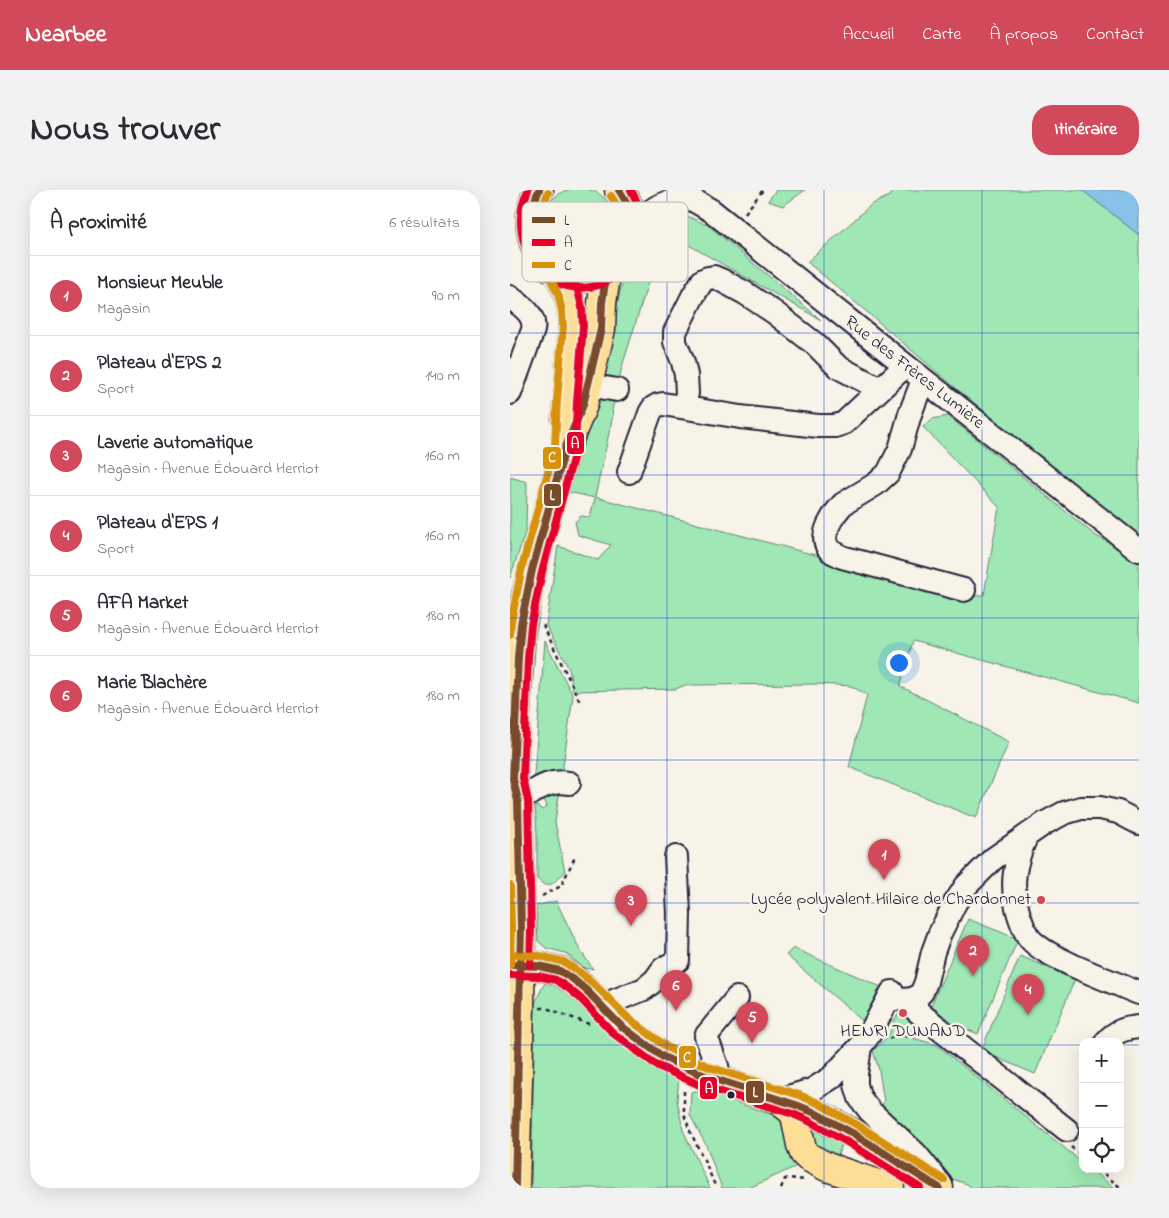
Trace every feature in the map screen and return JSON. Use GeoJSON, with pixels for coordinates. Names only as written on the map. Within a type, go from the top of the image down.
{"type":"FeatureCollection","features":[{"type":"Feature","properties":{"kind":"main road"},"geometry":{"type":"LineString","coordinates":[[511,190],[522,208]]}},
{"type":"Feature","properties":{"kind":"main road"},"geometry":{"type":"LineString","coordinates":[[531,202],[539,190]]}},
{"type":"Feature","properties":{"kind":"main road"},"geometry":{"type":"LineString","coordinates":[[563,282],[572,308],[573,327],[565,449]]}},
{"type":"Feature","properties":{"kind":"main road"},"geometry":{"type":"LineString","coordinates":[[515,1188],[520,1006],[515,965],[514,790],[517,667],[531,627],[532,570],[565,449],[583,405],[601,329],[605,282]]}},
{"type":"Feature","properties":{"kind":"main road"},"geometry":{"type":"LineString","coordinates":[[515,965],[560,970],[587,991],[621,1026],[640,1041],[690,1070],[720,1082],[796,1105],[814,1112],[852,1133],[881,1137],[939,1188]]}},
{"type":"Feature","properties":{"kind":"main road"},"geometry":{"type":"LineString","coordinates":[[778,1100],[795,1115],[801,1145],[808,1157],[827,1167],[890,1188]]}},
{"type":"Feature","properties":{"kind":"main road"},"geometry":{"type":"LineString","coordinates":[[808,1157],[838,1164],[861,1166],[868,1161],[881,1137]]}},
{"type":"Feature","properties":{"kind":"street","name":"Rue des Frères Lumière"},"geometry":{"type":"LineString","coordinates":[[668,202],[682,192],[712,211],[1139,550]]}},
{"type":"Feature","properties":{"kind":"street"},"geometry":{"type":"LineString","coordinates":[[684,407],[686,375],[675,342],[675,332],[703,280],[714,277],[775,313],[815,344],[838,367],[880,389]]}},
{"type":"Feature","properties":{"kind":"street"},"geometry":{"type":"LineString","coordinates":[[510,297],[528,312],[534,324],[510,393]]}},
{"type":"Feature","properties":{"kind":"street"},"geometry":{"type":"LineString","coordinates":[[629,472],[653,408],[658,405],[684,407],[740,417],[818,426],[835,426],[844,424],[905,366]]}},
{"type":"Feature","properties":{"kind":"street"},"geometry":{"type":"LineString","coordinates":[[923,380],[910,414],[900,449],[888,473],[876,484],[839,508],[826,530],[825,538],[827,547],[842,557],[964,590]]}},
{"type":"Feature","properties":{"kind":"street"},"geometry":{"type":"LineString","coordinates":[[588,385],[617,390]]}},
{"type":"Feature","properties":{"kind":"street"},"geometry":{"type":"LineString","coordinates":[[510,652],[531,627]]}},
{"type":"Feature","properties":{"kind":"street"},"geometry":{"type":"LineString","coordinates":[[514,790],[534,790],[553,782],[569,783]]}},
{"type":"Feature","properties":{"kind":"street"},"geometry":{"type":"LineString","coordinates":[[778,1100],[812,1090],[831,1078],[860,1048],[891,995],[907,1000],[916,998],[922,992],[940,933],[955,903],[966,886],[993,860],[1045,823],[1064,813],[1081,808],[1100,808],[1118,812],[1139,823]]}},
{"type":"Feature","properties":{"kind":"street"},"geometry":{"type":"LineString","coordinates":[[1026,837],[1017,861],[1014,895],[1023,927],[1030,938],[1057,958],[1139,993]]}},
{"type":"Feature","properties":{"kind":"street"},"geometry":{"type":"LineString","coordinates":[[603,1007],[644,989],[655,980],[663,969],[678,960],[679,913],[676,857]]}},
{"type":"Feature","properties":{"kind":"street"},"geometry":{"type":"LineString","coordinates":[[720,1082],[717,1066],[706,1036],[736,998]]}},
{"type":"Feature","properties":{"kind":"street"},"geometry":{"type":"LineString","coordinates":[[916,998],[916,1010],[1067,1130]]}},
{"type":"Feature","properties":{"kind":"street"},"geometry":{"type":"LineString","coordinates":[[1109,1038],[1111,1035],[1123,1030],[1139,1027]]}},
{"type":"Feature","properties":{"kind":"street"},"geometry":{"type":"LineString","coordinates":[[860,1048],[856,1085],[860,1098],[870,1111],[881,1137],[916,1154],[943,1188]]}},
{"type":"Feature","properties":{"kind":"path"},"geometry":{"type":"LineString","coordinates":[[733,228],[764,190]]}},
{"type":"Feature","properties":{"kind":"path"},"geometry":{"type":"LineString","coordinates":[[531,627],[542,624],[580,702]]}},
{"type":"Feature","properties":{"kind":"path"},"geometry":{"type":"LineString","coordinates":[[540,897],[561,886],[575,857]]}},
{"type":"Feature","properties":{"kind":"path"},"geometry":{"type":"LineString","coordinates":[[690,1070],[686,1078],[684,1091],[684,1114],[716,1188]]}},
{"type":"Feature","properties":{"kind":"path"},"geometry":{"type":"LineString","coordinates":[[1103,1173],[1121,1188]]}},
{"type":"Feature","properties":{"kind":"green space"},"geometry":{"type":"Polygon","coordinates":[[[572,188],[593,190],[608,202],[550,202],[558,194],[572,188]]]}},
{"type":"Feature","properties":{"kind":"green space"},"geometry":{"type":"Polygon","coordinates":[[[776,190],[805,190],[783,206],[768,201],[776,190]]]}},
{"type":"Feature","properties":{"kind":"green space"},"geometry":{"type":"Polygon","coordinates":[[[894,190],[1082,190],[1139,235],[1139,537],[951,384],[807,262],[871,205],[891,195],[894,190]]]}},
{"type":"Feature","properties":{"kind":"green space"},"geometry":{"type":"Polygon","coordinates":[[[688,216],[709,226],[821,320],[688,245],[688,216]]]}},
{"type":"Feature","properties":{"kind":"green space"},"geometry":{"type":"Polygon","coordinates":[[[625,282],[648,282],[618,384],[601,382],[621,287],[625,282]]]}},
{"type":"Feature","properties":{"kind":"green space"},"geometry":{"type":"Polygon","coordinates":[[[597,394],[615,398],[595,497],[971,596],[984,595],[999,507],[923,427],[932,419],[948,416],[1096,536],[1126,551],[1139,562],[1139,703],[913,641],[900,686],[1009,742],[976,818],[849,767],[867,695],[851,686],[818,684],[685,685],[676,689],[573,691],[569,669],[546,625],[558,546],[598,560],[611,545],[578,535],[575,522],[581,516],[590,517],[595,498],[569,492],[597,394]]]}},
{"type":"Feature","properties":{"kind":"green space"},"geometry":{"type":"Polygon","coordinates":[[[510,477],[527,482],[526,530],[510,578],[510,477]]]}},
{"type":"Feature","properties":{"kind":"green space"},"geometry":{"type":"Polygon","coordinates":[[[543,558],[546,574],[536,633],[527,771],[526,668],[543,558]]]}},
{"type":"Feature","properties":{"kind":"green space"},"geometry":{"type":"Polygon","coordinates":[[[545,641],[573,696],[562,773],[537,782],[534,774],[545,641]]]}},
{"type":"Feature","properties":{"kind":"green space"},"geometry":{"type":"Polygon","coordinates":[[[560,788],[555,822],[565,872],[552,884],[544,885],[537,879],[535,805],[543,810],[547,806],[542,794],[560,788]]]}},
{"type":"Feature","properties":{"kind":"green space"},"geometry":{"type":"Polygon","coordinates":[[[556,901],[580,950],[593,969],[584,968],[565,953],[546,948],[538,941],[536,906],[556,901]]]}},
{"type":"Feature","properties":{"kind":"green space"},"geometry":{"type":"Polygon","coordinates":[[[968,919],[1018,939],[978,1034],[928,1013],[968,919]]]}},
{"type":"Feature","properties":{"kind":"green space"},"geometry":{"type":"Polygon","coordinates":[[[793,948],[886,989],[865,1023],[786,955],[793,948]]]}},
{"type":"Feature","properties":{"kind":"green space"},"geometry":{"type":"Polygon","coordinates":[[[1020,956],[1075,979],[1035,1074],[981,1051],[1020,956]]]}},
{"type":"Feature","properties":{"kind":"green space"},"geometry":{"type":"Polygon","coordinates":[[[547,980],[561,986],[679,1076],[677,1100],[683,1130],[710,1188],[531,1188],[535,1003],[547,980]]]}},
{"type":"Feature","properties":{"kind":"green space"},"geometry":{"type":"Polygon","coordinates":[[[910,1011],[933,1030],[910,1037],[937,1045],[1079,1160],[1079,1173],[1096,1173],[1114,1188],[972,1188],[967,1184],[952,1179],[878,1111],[884,1102],[879,1070],[873,1051],[889,1035],[893,1022],[899,1013],[904,1017],[910,1011]]]}},
{"type":"Feature","properties":{"kind":"green space"},"geometry":{"type":"Polygon","coordinates":[[[691,1092],[706,1092],[782,1118],[790,1149],[797,1166],[749,1188],[722,1188],[706,1145],[690,1115],[691,1092]]]}},
{"type":"Feature","properties":{"kind":"green space"},"geometry":{"type":"Polygon","coordinates":[[[806,1117],[844,1137],[838,1155],[832,1156],[815,1152],[806,1117]]]}},
{"type":"Feature","properties":{"kind":"water"},"geometry":{"type":"Polygon","coordinates":[[[1082,190],[1139,190],[1139,235],[1082,190]]]}},
{"type":"Feature","properties":{"kind":"transit line","name":"A"},"geometry":{"type":"LineString","coordinates":[[524,202],[528,190]]}},
{"type":"Feature","properties":{"kind":"transit line","name":"L"},"geometry":{"type":"LineString","coordinates":[[535,202],[539,190]]}},
{"type":"Feature","properties":{"kind":"transit line","name":"L"},"geometry":{"type":"LineString","coordinates":[[619,190],[626,202]]}},
{"type":"Feature","properties":{"kind":"transit line","name":"A"},"geometry":{"type":"LineString","coordinates":[[631,190],[635,202]]}},
{"type":"Feature","properties":{"kind":"transit line","name":"C"},"geometry":{"type":"LineString","coordinates":[[545,202],[548,193]]}},
{"type":"Feature","properties":{"kind":"transit line","name":"C"},"geometry":{"type":"LineString","coordinates":[[611,196],[614,202]]}},
{"type":"Feature","properties":{"kind":"transit line","name":"A"},"geometry":{"type":"LineString","coordinates":[[522,206],[522,235]]}},
{"type":"Feature","properties":{"kind":"transit line","name":"C"},"geometry":{"type":"LineString","coordinates":[[510,635],[522,567],[555,447],[563,327],[558,294],[552,282]]}},
{"type":"Feature","properties":{"kind":"transit line","name":"A"},"geometry":{"type":"LineString","coordinates":[[559,282],[572,287],[594,286],[603,282]]}},
{"type":"Feature","properties":{"kind":"transit line","name":"A"},"geometry":{"type":"LineString","coordinates":[[530,965],[528,801],[523,778],[528,658],[531,625],[542,572],[575,451],[583,326],[582,307],[574,282]]}},
{"type":"Feature","properties":{"kind":"transit line","name":"L"},"geometry":{"type":"LineString","coordinates":[[515,1188],[521,927],[518,801],[513,779],[521,624],[532,570],[565,449],[583,405],[601,329],[605,282]]}},
{"type":"Feature","properties":{"kind":"transit line","name":"C"},"geometry":{"type":"LineString","coordinates":[[510,885],[510,965]]}},
{"type":"Feature","properties":{"kind":"transit line","name":"C"},"geometry":{"type":"LineString","coordinates":[[510,955],[540,956],[564,962],[593,983],[628,1018],[668,1048],[709,1067],[799,1095],[818,1103],[857,1125],[944,1180]]}},
{"type":"Feature","properties":{"kind":"transit line","name":"L"},"geometry":{"type":"LineString","coordinates":[[510,965],[539,966],[560,971],[587,991],[621,1026],[663,1057],[705,1076],[813,1112],[852,1133],[939,1188]]}},
{"type":"Feature","properties":{"kind":"transit line","name":"A"},"geometry":{"type":"LineString","coordinates":[[510,975],[538,976],[556,980],[580,998],[614,1034],[658,1066],[702,1086],[793,1114],[809,1121],[847,1142],[920,1188]]}},
{"type":"Feature","properties":{"kind":"place","name":"Monsieur Meuble"},"geometry":{"type":"Point","coordinates":[884,880]}},
{"type":"Feature","properties":{"kind":"place","name":"Lycée polyvalent Hilaire de Chardonnet"},"geometry":{"type":"Point","coordinates":[1041,900]}},
{"type":"Feature","properties":{"kind":"place","name":"Laverie automatique"},"geometry":{"type":"Point","coordinates":[631,926]}},
{"type":"Feature","properties":{"kind":"place","name":"Plateau d'EPS 2"},"geometry":{"type":"Point","coordinates":[973,976]}},
{"type":"Feature","properties":{"kind":"place","name":"Marie Blachère"},"geometry":{"type":"Point","coordinates":[676,1011]}},
{"type":"Feature","properties":{"kind":"place","name":"HENRI DUNAND"},"geometry":{"type":"Point","coordinates":[903,1013]}},
{"type":"Feature","properties":{"kind":"place","name":"Plateau d'EPS 1"},"geometry":{"type":"Point","coordinates":[1028,1015]}},
{"type":"Feature","properties":{"kind":"place","name":"AFA Market"},"geometry":{"type":"Point","coordinates":[752,1043]}}]}
